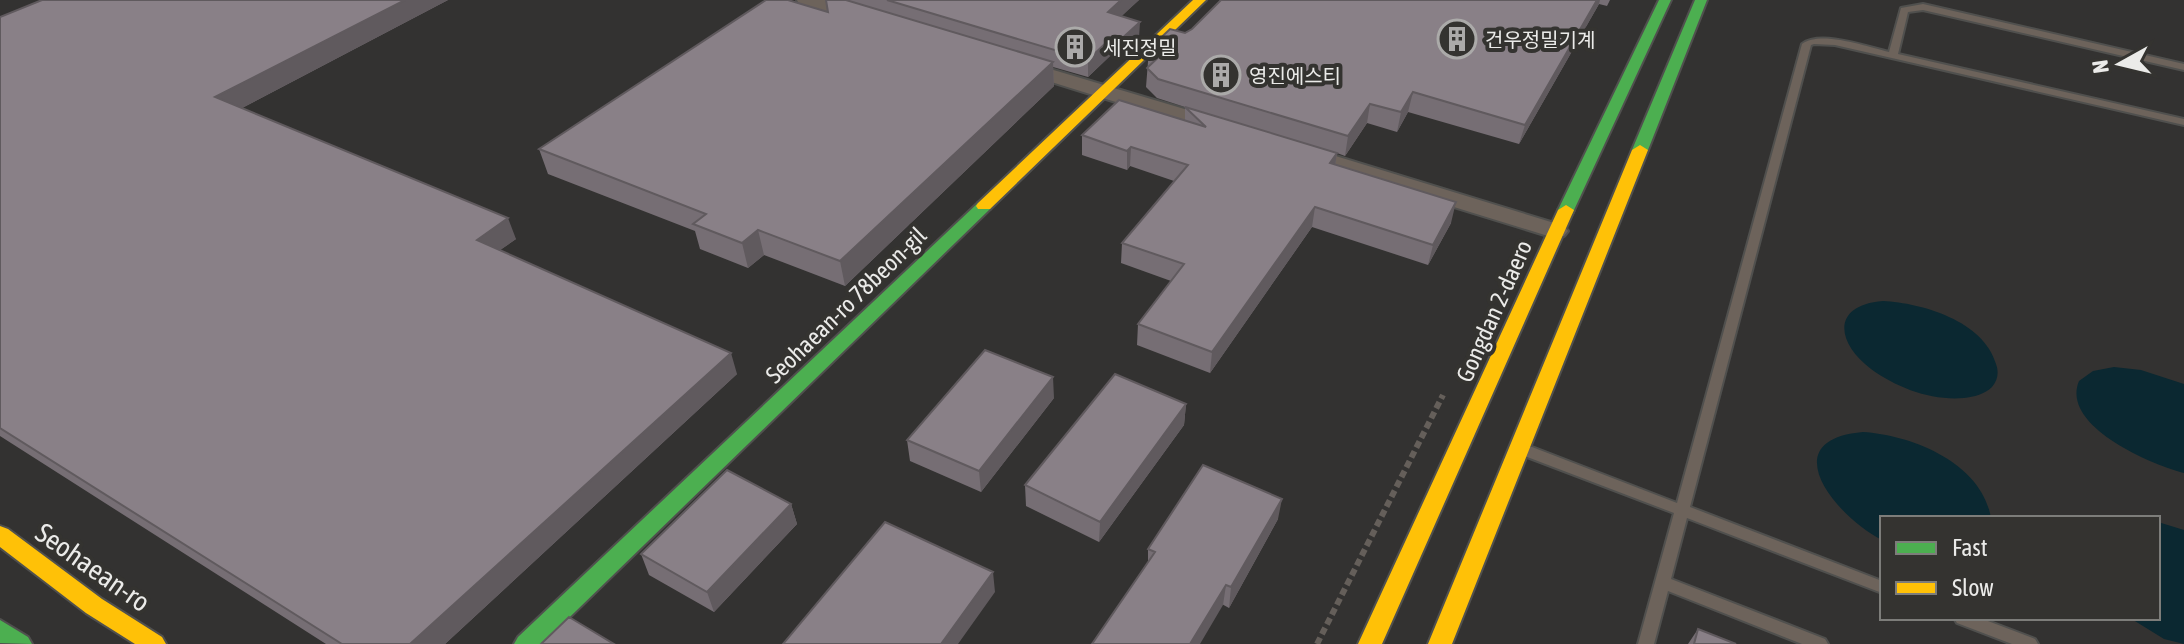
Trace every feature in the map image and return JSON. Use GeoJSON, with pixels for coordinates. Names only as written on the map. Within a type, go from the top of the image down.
{"type":"FeatureCollection","features":[{"type":"Feature","properties":{"kind":"main road","name":"Seohaean-ro 78beon-gil"},"geometry":{"type":"LineString","coordinates":[[526,644],[1200,0]]}},
{"type":"Feature","properties":{"kind":"main road","name":"Gongdan 2-daero"},"geometry":{"type":"LineString","coordinates":[[1370,644],[1556,231],[1665,0]]}},
{"type":"Feature","properties":{"kind":"main road"},"geometry":{"type":"LineString","coordinates":[[1440,644],[1519,448],[1589,241],[1701,0]]}},
{"type":"Feature","properties":{"kind":"main road"},"geometry":{"type":"LineString","coordinates":[[1556,231],[1589,241]]}},
{"type":"Feature","properties":{"kind":"main road","name":"Seohaean-ro"},"geometry":{"type":"LineString","coordinates":[[0,535],[94,606],[154,644]]}},
{"type":"Feature","properties":{"kind":"main road"},"geometry":{"type":"LineString","coordinates":[[0,630],[20,644]]}},
{"type":"Feature","properties":{"kind":"street"},"geometry":{"type":"LineString","coordinates":[[806,0],[881,23]]}},
{"type":"Feature","properties":{"kind":"street"},"geometry":{"type":"LineString","coordinates":[[1000,59],[1241,134]]}},
{"type":"Feature","properties":{"kind":"street"},"geometry":{"type":"LineString","coordinates":[[1286,148],[1556,231]]}},
{"type":"Feature","properties":{"kind":"lane"},"geometry":{"type":"LineString","coordinates":[[1893,56],[1904,10],[1923,7],[2184,67]]}},
{"type":"Feature","properties":{"kind":"lane"},"geometry":{"type":"LineString","coordinates":[[1646,644],[1807,44],[1823,40],[2184,122]]}},
{"type":"Feature","properties":{"kind":"lane"},"geometry":{"type":"LineString","coordinates":[[1519,448],[1880,586]]}},
{"type":"Feature","properties":{"kind":"lane"},"geometry":{"type":"LineString","coordinates":[[1662,582],[1820,644]]}},
{"type":"Feature","properties":{"kind":"lane"},"geometry":{"type":"LineString","coordinates":[[1967,620],[2030,644]]}},
{"type":"Feature","properties":{"kind":"water"},"geometry":{"type":"Polygon","coordinates":[[[1883,301],[1933,310],[1979,336],[1997,367],[1997,379],[1992,387],[1972,397],[1940,397],[1903,387],[1871,369],[1851,348],[1844,327],[1847,317],[1854,310],[1883,301]]]}},
{"type":"Feature","properties":{"kind":"water"},"geometry":{"type":"Polygon","coordinates":[[[2114,367],[2141,370],[2184,384],[2184,473],[2151,462],[2112,441],[2095,428],[2083,413],[2077,398],[2079,381],[2093,371],[2114,367]]]}},
{"type":"Feature","properties":{"kind":"water"},"geometry":{"type":"Polygon","coordinates":[[[1863,432],[1923,446],[1959,467],[1974,482],[1985,499],[1990,516],[1880,516],[1880,539],[1848,515],[1822,481],[1817,464],[1821,449],[1836,438],[1863,432]]]}},
{"type":"Feature","properties":{"kind":"water"},"geometry":{"type":"Polygon","coordinates":[[[2160,523],[2184,530],[2184,644],[2164,639],[2133,620],[2160,620],[2160,523]]]}},
{"type":"Feature","properties":{"kind":"building"},"geometry":{"type":"Polygon","coordinates":[[[42,0],[405,0],[215,97],[508,218],[477,240],[731,353],[410,644],[342,644],[0,428],[0,17],[42,0]]]}},
{"type":"Feature","properties":{"kind":"building"},"geometry":{"type":"Polygon","coordinates":[[[766,0],[788,0],[828,12],[826,0],[846,0],[1053,62],[840,261],[758,230],[742,243],[693,224],[706,214],[539,149],[766,0]]]}},
{"type":"Feature","properties":{"kind":"building"},"geometry":{"type":"Polygon","coordinates":[[[887,0],[1121,0],[1108,12],[1140,22],[1118,42],[1110,39],[1088,60],[887,0]]]}},
{"type":"Feature","properties":{"kind":"building"},"geometry":{"type":"Polygon","coordinates":[[[1221,0],[1597,0],[1525,125],[1413,92],[1401,112],[1370,104],[1348,136],[1158,79],[1147,68],[1163,53],[1149,49],[1170,29],[1185,33],[1221,0]]]}},
{"type":"Feature","properties":{"kind":"building"},"geometry":{"type":"Polygon","coordinates":[[[1119,100],[1206,127],[1185,107],[1337,153],[1330,163],[1456,202],[1433,245],[1315,207],[1212,352],[1138,324],[1184,264],[1122,243],[1188,165],[1131,147],[1127,151],[1082,135],[1119,100]]]}},
{"type":"Feature","properties":{"kind":"building"},"geometry":{"type":"Polygon","coordinates":[[[985,350],[1053,377],[979,471],[907,440],[985,350]]]}},
{"type":"Feature","properties":{"kind":"building"},"geometry":{"type":"Polygon","coordinates":[[[1115,374],[1186,404],[1100,522],[1025,485],[1115,374]]]}},
{"type":"Feature","properties":{"kind":"building"},"geometry":{"type":"Polygon","coordinates":[[[1203,465],[1282,499],[1231,587],[1226,585],[1190,644],[1092,644],[1155,552],[1148,549],[1203,465]]]}},
{"type":"Feature","properties":{"kind":"building"},"geometry":{"type":"Polygon","coordinates":[[[727,470],[791,504],[707,592],[641,554],[727,470]]]}},
{"type":"Feature","properties":{"kind":"building"},"geometry":{"type":"Polygon","coordinates":[[[885,522],[993,572],[941,644],[783,644],[885,522]]]}},
{"type":"Feature","properties":{"kind":"building"},"geometry":{"type":"Polygon","coordinates":[[[569,617],[614,644],[541,644],[569,617]]]}},
{"type":"Feature","properties":{"kind":"building"},"geometry":{"type":"Polygon","coordinates":[[[1698,629],[1736,644],[1694,644],[1698,629]]]}},
{"type":"Feature","properties":{"kind":"traffic: fast"},"geometry":{"type":"LineString","coordinates":[[1566,210],[1665,0]]}},
{"type":"Feature","properties":{"kind":"traffic: fast"},"geometry":{"type":"LineString","coordinates":[[1640,150],[1701,0]]}},
{"type":"Feature","properties":{"kind":"traffic: fast"},"geometry":{"type":"LineString","coordinates":[[526,644],[984,206]]}},
{"type":"Feature","properties":{"kind":"traffic: fast"},"geometry":{"type":"LineString","coordinates":[[0,630],[20,644]]}},
{"type":"Feature","properties":{"kind":"traffic: slow"},"geometry":{"type":"LineString","coordinates":[[984,206],[1200,0]]}},
{"type":"Feature","properties":{"kind":"traffic: slow"},"geometry":{"type":"LineString","coordinates":[[1440,644],[1640,150]]}},
{"type":"Feature","properties":{"kind":"traffic: slow"},"geometry":{"type":"LineString","coordinates":[[1370,644],[1566,210]]}},
{"type":"Feature","properties":{"kind":"traffic: slow"},"geometry":{"type":"LineString","coordinates":[[0,535],[94,606],[154,644]]}},
{"type":"Feature","properties":{"kind":"place","name":"건우정밀기계"},"geometry":{"type":"Point","coordinates":[1457,39]}},
{"type":"Feature","properties":{"kind":"place","name":"세진정밀"},"geometry":{"type":"Point","coordinates":[1075,47]}},
{"type":"Feature","properties":{"kind":"place","name":"영진에스티"},"geometry":{"type":"Point","coordinates":[1221,75]}}]}
